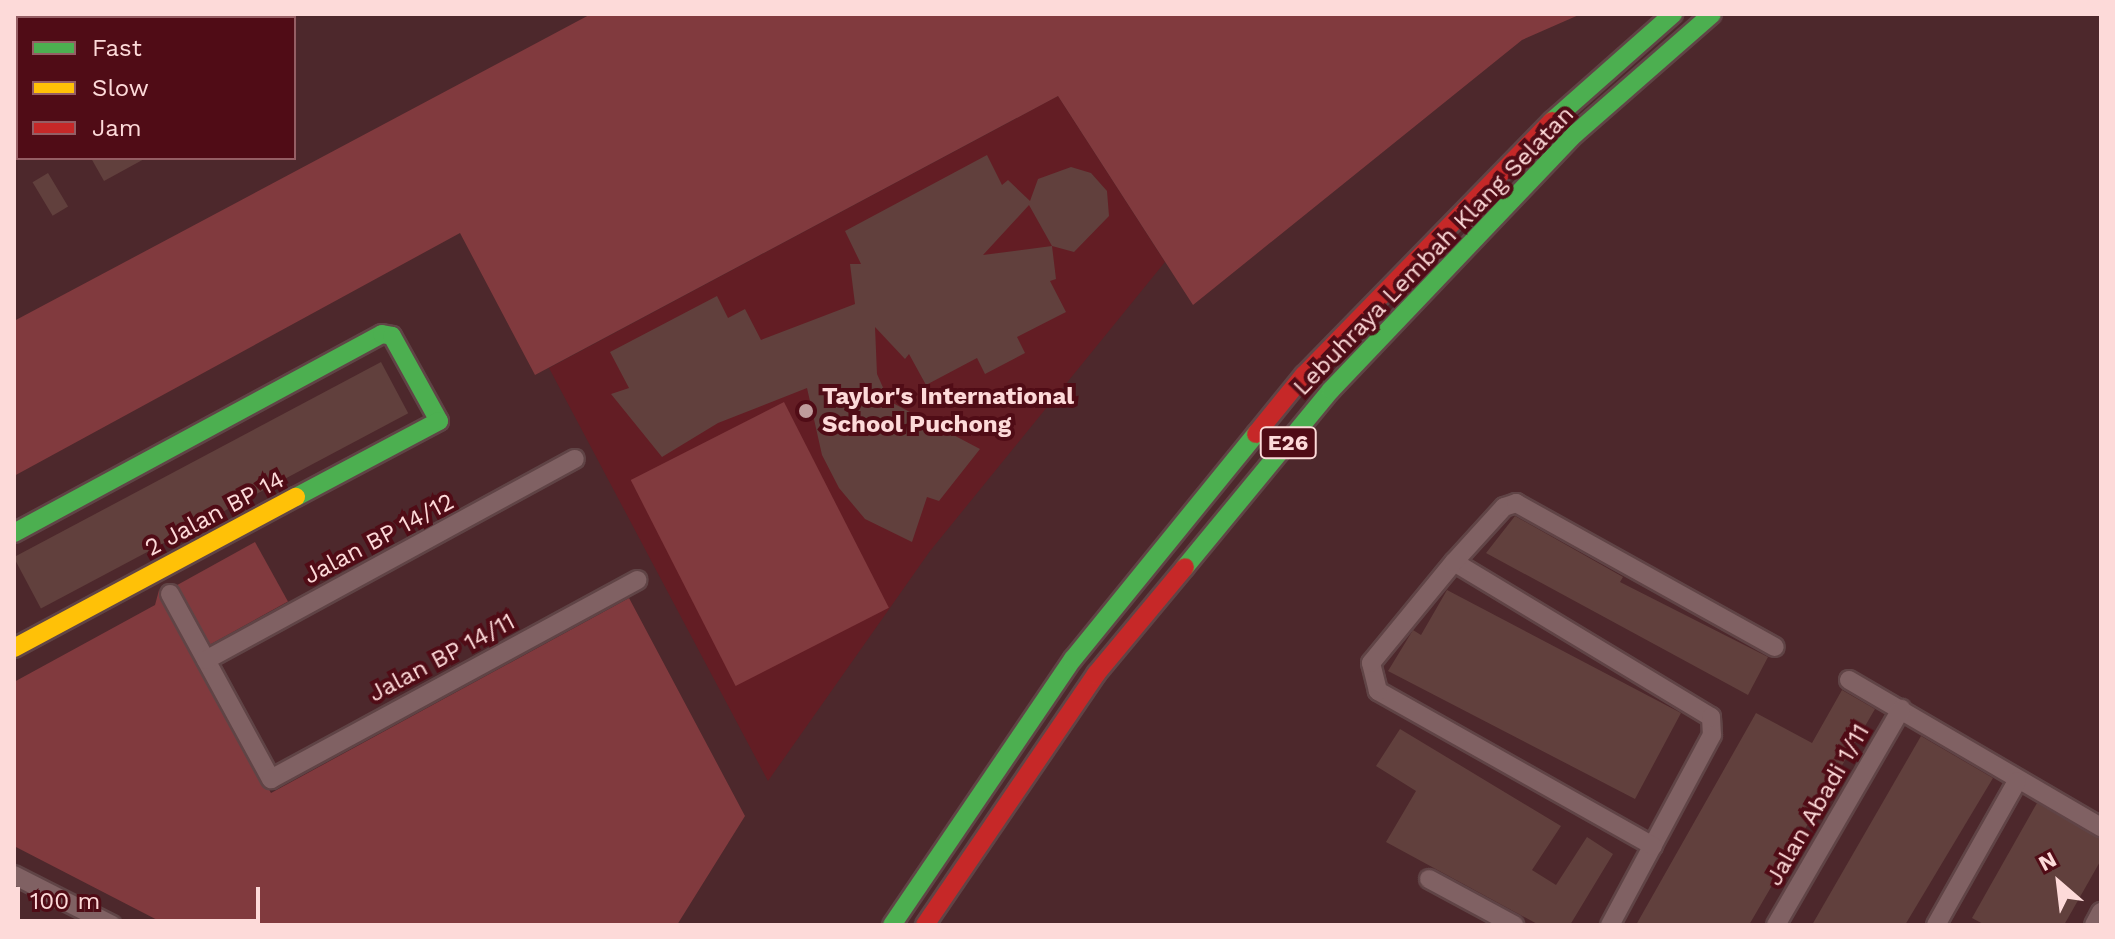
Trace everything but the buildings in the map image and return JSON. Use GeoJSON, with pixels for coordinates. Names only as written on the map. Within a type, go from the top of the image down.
{"type":"FeatureCollection","features":[{"type":"Feature","properties":{"kind":"main road","name":"Lebuhraya Lembah Klang Selatan"},"geometry":{"type":"LineString","coordinates":[[892,925],[1073,659],[1304,375],[1557,116],[1673,14]]}},
{"type":"Feature","properties":{"kind":"main road","name":"Lebuhraya Lembah Klang Selatan"},"geometry":{"type":"LineString","coordinates":[[925,925],[1096,674],[1331,390],[1575,134],[1712,14]]}},
{"type":"Feature","properties":{"kind":"main road","name":"2 Jalan BP 14"},"geometry":{"type":"LineString","coordinates":[[14,533],[382,334],[399,348],[439,421],[14,648]]}},
{"type":"Feature","properties":{"kind":"street","name":"Jalan BP 14/12"},"geometry":{"type":"LineString","coordinates":[[206,660],[575,459]]}},
{"type":"Feature","properties":{"kind":"street"},"geometry":{"type":"LineString","coordinates":[[1653,846],[1373,685],[1371,663],[1454,562],[1504,507],[1516,503],[1775,647]]}},
{"type":"Feature","properties":{"kind":"street"},"geometry":{"type":"LineString","coordinates":[[1454,562],[1706,710],[1712,735],[1610,925]]}},
{"type":"Feature","properties":{"kind":"street","name":"Jalan BP 14/11"},"geometry":{"type":"LineString","coordinates":[[206,660],[271,779],[637,580]]}},
{"type":"Feature","properties":{"kind":"street"},"geometry":{"type":"LineString","coordinates":[[170,594],[206,660]]}},
{"type":"Feature","properties":{"kind":"street"},"geometry":{"type":"LineString","coordinates":[[1849,680],[2017,781],[2101,827]]}},
{"type":"Feature","properties":{"kind":"street","name":"Jalan Abadi 1/11"},"geometry":{"type":"LineString","coordinates":[[1776,925],[1901,709]]}},
{"type":"Feature","properties":{"kind":"street"},"geometry":{"type":"LineString","coordinates":[[1936,925],[2017,781]]}},
{"type":"Feature","properties":{"kind":"street"},"geometry":{"type":"LineString","coordinates":[[14,875],[112,925]]}},
{"type":"Feature","properties":{"kind":"street"},"geometry":{"type":"LineString","coordinates":[[1429,879],[1514,925]]}},
{"type":"Feature","properties":{"kind":"street"},"geometry":{"type":"LineString","coordinates":[[2094,925],[2101,912]]}},
{"type":"Feature","properties":{"kind":"shaded area"},"geometry":{"type":"Polygon","coordinates":[[[14,14],[209,14],[16,16],[16,43],[14,14]]]}},
{"type":"Feature","properties":{"kind":"shaded area"},"geometry":{"type":"Polygon","coordinates":[[[591,14],[1581,14],[1522,40],[1193,305],[1058,96],[535,375],[460,233],[14,476],[14,321],[591,14]]]}},
{"type":"Feature","properties":{"kind":"shaded area","name":"Taylor's International School Puchong"},"geometry":{"type":"Polygon","coordinates":[[[1058,96],[1165,262],[930,551],[768,781],[549,368],[1058,96]]]}},
{"type":"Feature","properties":{"kind":"shaded area"},"geometry":{"type":"Polygon","coordinates":[[[784,402],[889,608],[736,686],[631,480],[784,402]]]}},
{"type":"Feature","properties":{"kind":"shaded area"},"geometry":{"type":"Polygon","coordinates":[[[255,542],[288,601],[208,646],[175,587],[255,542]]]}},
{"type":"Feature","properties":{"kind":"shaded area"},"geometry":{"type":"Polygon","coordinates":[[[159,590],[271,793],[629,598],[745,816],[677,925],[167,925],[14,846],[14,682],[155,605],[159,590]]]}},
{"type":"Feature","properties":{"kind":"traffic: fast"},"geometry":{"type":"LineString","coordinates":[[1552,121],[1673,14]]}},
{"type":"Feature","properties":{"kind":"traffic: fast"},"geometry":{"type":"LineString","coordinates":[[1185,567],[1331,390],[1575,134],[1712,14]]}},
{"type":"Feature","properties":{"kind":"traffic: fast"},"geometry":{"type":"LineString","coordinates":[[14,533],[382,334],[392,336],[439,421],[296,497]]}},
{"type":"Feature","properties":{"kind":"traffic: fast"},"geometry":{"type":"LineString","coordinates":[[892,925],[1073,659],[1256,434]]}},
{"type":"Feature","properties":{"kind":"traffic: slow"},"geometry":{"type":"LineString","coordinates":[[14,648],[296,497]]}},
{"type":"Feature","properties":{"kind":"traffic: jam"},"geometry":{"type":"LineString","coordinates":[[1256,434],[1304,375],[1552,121]]}},
{"type":"Feature","properties":{"kind":"traffic: jam"},"geometry":{"type":"LineString","coordinates":[[925,925],[1096,674],[1185,567]]}},
{"type":"Feature","properties":{"kind":"place","name":"Taylor's International School Puchong"},"geometry":{"type":"Point","coordinates":[806,411]}}]}
